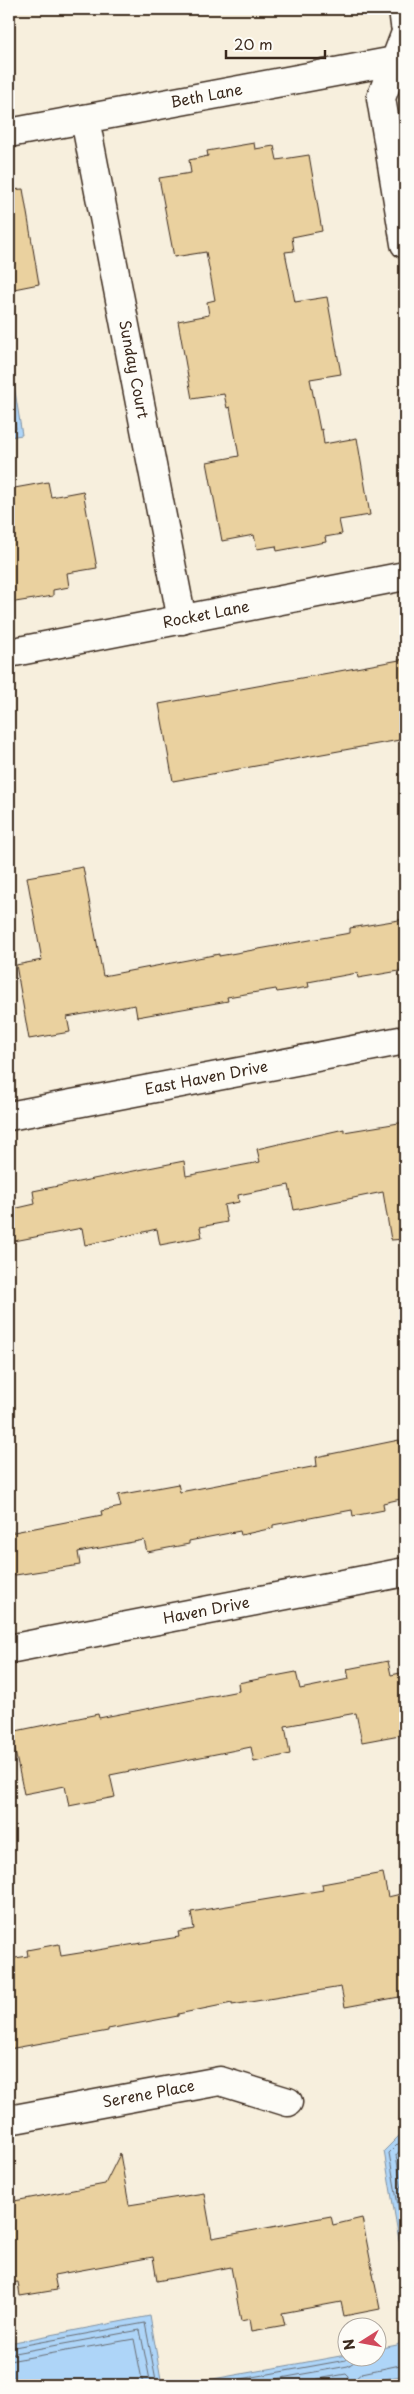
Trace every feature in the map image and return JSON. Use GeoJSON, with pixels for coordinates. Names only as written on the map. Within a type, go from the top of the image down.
{"type":"FeatureCollection","features":[{"type":"Feature","properties":{"kind":"street"},"geometry":{"type":"LineString","coordinates":[[403,9],[405,25]]}},
{"type":"Feature","properties":{"kind":"street"},"geometry":{"type":"LineString","coordinates":[[405,35],[400,60],[381,98],[405,244]]}},
{"type":"Feature","properties":{"kind":"street","name":"Beth Lane"},"geometry":{"type":"LineString","coordinates":[[9,133],[400,60]]}},
{"type":"Feature","properties":{"kind":"street","name":"Sunday Court"},"geometry":{"type":"LineString","coordinates":[[85,119],[182,620]]}},
{"type":"Feature","properties":{"kind":"street","name":"Rocket Lane"},"geometry":{"type":"LineString","coordinates":[[9,653],[405,576]]}},
{"type":"Feature","properties":{"kind":"street","name":"East Haven Drive"},"geometry":{"type":"LineString","coordinates":[[9,1116],[405,1040]]}},
{"type":"Feature","properties":{"kind":"street","name":"Haven Drive"},"geometry":{"type":"LineString","coordinates":[[9,1649],[405,1572]]}},
{"type":"Feature","properties":{"kind":"street","name":"Serene Place"},"geometry":{"type":"LineString","coordinates":[[9,2120],[220,2081],[288,2102]]}},
{"type":"Feature","properties":{"kind":"water"},"geometry":{"type":"Polygon","coordinates":[[[9,354],[22,435],[9,437],[9,354]]]}},
{"type":"Feature","properties":{"kind":"water"},"geometry":{"type":"Polygon","coordinates":[[[405,2130],[405,2275],[384,2151],[405,2130]]]}},
{"type":"Feature","properties":{"kind":"water"},"geometry":{"type":"Polygon","coordinates":[[[150,2316],[162,2385],[9,2385],[9,2343],[150,2316]]]}},
{"type":"Feature","properties":{"kind":"water"},"geometry":{"type":"Polygon","coordinates":[[[405,2339],[405,2375],[354,2385],[180,2385],[336,2357],[336,2366],[386,2366],[386,2347],[397,2345],[405,2339]]]}},
{"type":"Feature","properties":{"kind":"building"},"geometry":{"type":"Polygon","coordinates":[[[254,143],[255,149],[274,146],[277,160],[309,155],[322,231],[292,237],[294,251],[285,252],[295,302],[327,297],[341,374],[310,379],[320,430],[322,429],[324,444],[357,438],[370,515],[339,520],[342,534],[325,537],[326,542],[277,551],[276,546],[257,549],[254,535],[222,541],[207,462],[239,456],[230,407],[227,408],[224,394],[192,399],[178,321],[209,315],[207,302],[215,300],[206,252],[174,257],[159,178],[191,173],[189,160],[208,156],[207,151],[254,143]]]}},
{"type":"Feature","properties":{"kind":"building"},"geometry":{"type":"Polygon","coordinates":[[[23,189],[39,284],[9,290],[9,190],[23,189]]]}},
{"type":"Feature","properties":{"kind":"building"},"geometry":{"type":"Polygon","coordinates":[[[48,482],[51,497],[83,491],[97,568],[67,573],[69,587],[53,590],[53,596],[9,603],[9,489],[48,482]]]}},
{"type":"Feature","properties":{"kind":"building"},"geometry":{"type":"Polygon","coordinates":[[[405,659],[405,739],[173,781],[159,704],[405,659]]]}},
{"type":"Feature","properties":{"kind":"building"},"geometry":{"type":"Polygon","coordinates":[[[83,867],[103,976],[219,954],[219,956],[350,933],[350,928],[405,919],[405,970],[358,978],[357,973],[308,982],[309,987],[277,992],[276,989],[227,997],[228,1001],[137,1017],[135,1005],[67,1017],[70,1032],[29,1039],[16,965],[42,960],[27,877],[83,867]]]}},
{"type":"Feature","properties":{"kind":"building"},"geometry":{"type":"Polygon","coordinates":[[[405,1122],[405,1239],[391,1240],[383,1192],[294,1210],[289,1185],[238,1195],[239,1202],[224,1205],[227,1222],[200,1227],[202,1237],[160,1245],[157,1229],[85,1245],[82,1228],[9,1242],[9,1210],[35,1204],[33,1191],[184,1161],[186,1176],[260,1162],[257,1149],[344,1129],[344,1132],[405,1122]]]}},
{"type":"Feature","properties":{"kind":"building"},"geometry":{"type":"Polygon","coordinates":[[[399,1440],[405,1474],[405,1498],[383,1503],[384,1510],[353,1516],[352,1510],[273,1525],[273,1528],[241,1535],[240,1531],[189,1541],[189,1544],[147,1552],[144,1540],[78,1552],[80,1565],[9,1576],[9,1533],[102,1515],[101,1511],[121,1507],[118,1495],[178,1484],[180,1492],[317,1466],[316,1457],[399,1440]]]}},
{"type":"Feature","properties":{"kind":"building"},"geometry":{"type":"Polygon","coordinates":[[[388,1661],[391,1675],[405,1672],[405,1734],[362,1742],[356,1713],[285,1726],[290,1754],[254,1762],[251,1747],[110,1775],[115,1797],[69,1806],[65,1786],[24,1794],[11,1732],[98,1714],[99,1718],[239,1691],[238,1683],[296,1672],[300,1689],[349,1679],[347,1669],[388,1661]]]}},
{"type":"Feature","properties":{"kind":"building"},"geometry":{"type":"Polygon","coordinates":[[[383,1873],[388,1897],[405,1893],[405,1996],[345,2007],[341,1987],[232,2005],[232,2003],[178,2014],[178,2016],[108,2029],[108,2031],[9,2049],[9,1959],[28,1956],[27,1950],[59,1944],[61,1956],[179,1937],[178,1932],[194,1929],[191,1912],[323,1890],[322,1884],[383,1873]]]}},
{"type":"Feature","properties":{"kind":"building"},"geometry":{"type":"Polygon","coordinates":[[[120,2154],[129,2205],[204,2193],[212,2238],[331,2216],[333,2225],[362,2218],[380,2309],[344,2316],[341,2302],[282,2313],[285,2325],[252,2331],[250,2319],[241,2321],[231,2267],[157,2281],[153,2257],[54,2275],[57,2290],[20,2296],[18,2282],[9,2283],[9,2202],[105,2184],[120,2154]]]}}]}
